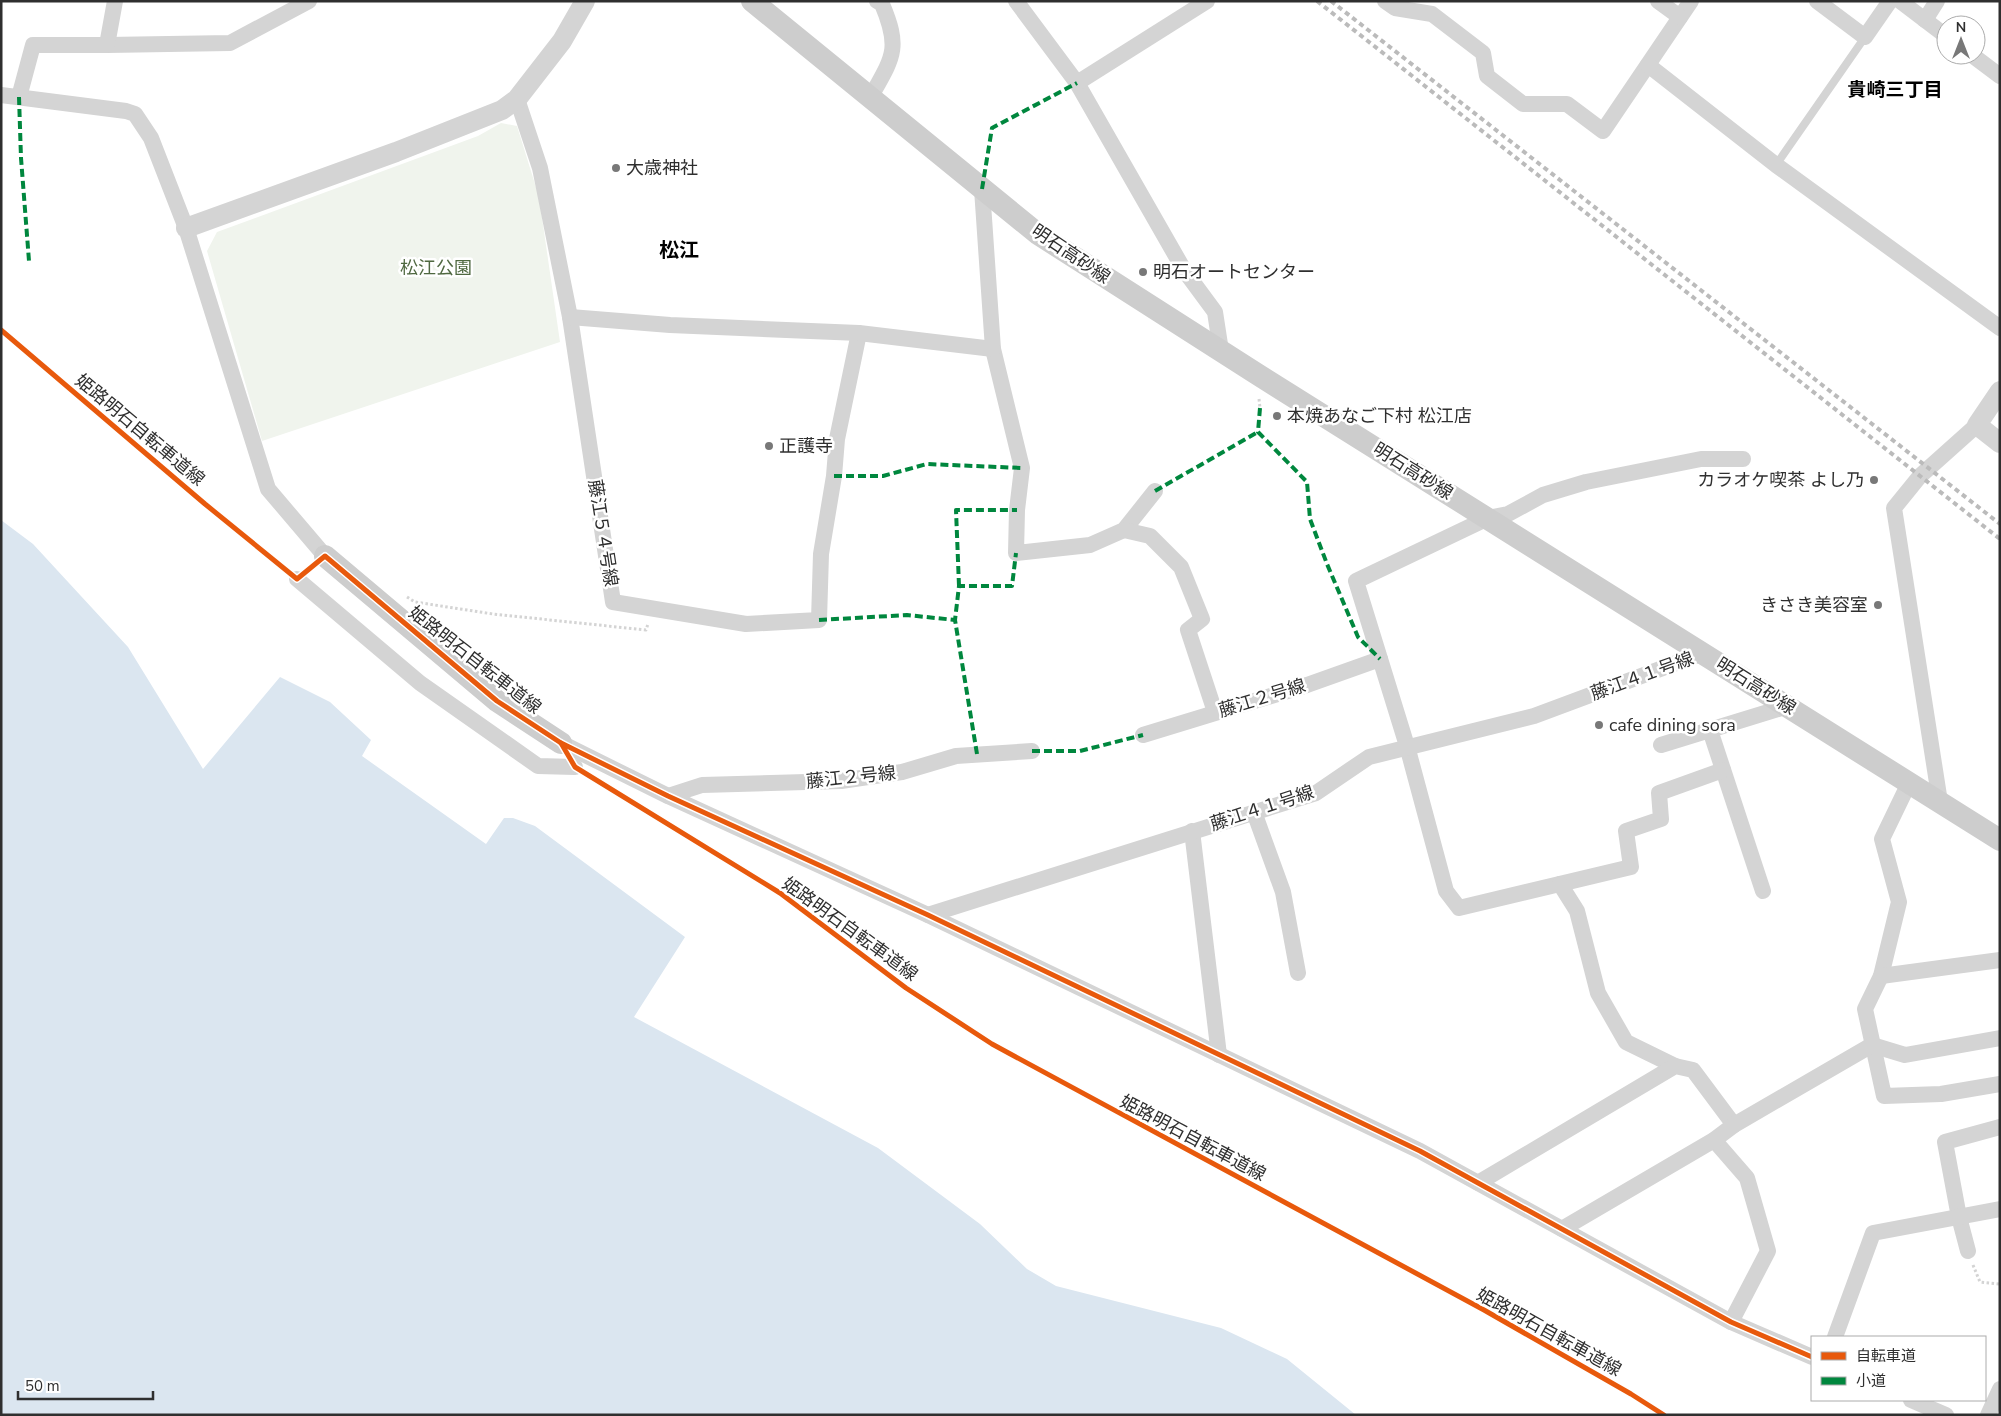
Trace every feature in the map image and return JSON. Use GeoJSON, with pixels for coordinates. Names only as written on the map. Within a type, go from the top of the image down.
{"type":"FeatureCollection","features":[{"type":"Feature","properties":{"kind":"main road","name":"明石高砂線"},"geometry":{"type":"LineString","coordinates":[[752,1],[1038,234],[2000,840]]}},
{"type":"Feature","properties":{"kind":"main road","name":"姫路明石自転車道線"},"geometry":{"type":"LineString","coordinates":[[325,556],[498,701],[561,743]]}},
{"type":"Feature","properties":{"kind":"street"},"geometry":{"type":"LineString","coordinates":[[107,45],[115,1]]}},
{"type":"Feature","properties":{"kind":"street"},"geometry":{"type":"LineString","coordinates":[[19,97],[33,45],[230,43],[309,1]]}},
{"type":"Feature","properties":{"kind":"street"},"geometry":{"type":"LineString","coordinates":[[186,228],[396,152],[502,110],[517,98],[562,41],[585,1]]}},
{"type":"Feature","properties":{"kind":"street"},"geometry":{"type":"LineString","coordinates":[[870,98],[892,59],[892,28],[882,4],[877,1]]}},
{"type":"Feature","properties":{"kind":"street"},"geometry":{"type":"LineString","coordinates":[[1016,1],[1077,83],[1184,270],[1215,312],[1221,351]]}},
{"type":"Feature","properties":{"kind":"street"},"geometry":{"type":"LineString","coordinates":[[1077,83],[1207,1]]}},
{"type":"Feature","properties":{"kind":"street"},"geometry":{"type":"LineString","coordinates":[[1385,1],[1394,8],[1432,14],[1482,53],[1486,76],[1523,104],[1567,104],[1603,131],[1691,1]]}},
{"type":"Feature","properties":{"kind":"street"},"geometry":{"type":"LineString","coordinates":[[1658,1],[1680,17]]}},
{"type":"Feature","properties":{"kind":"street"},"geometry":{"type":"LineString","coordinates":[[1817,1],[1865,38],[1890,1]]}},
{"type":"Feature","properties":{"kind":"street"},"geometry":{"type":"LineString","coordinates":[[1900,1],[1936,28]]}},
{"type":"Feature","properties":{"kind":"street"},"geometry":{"type":"LineString","coordinates":[[1925,20],[1937,1]]}},
{"type":"Feature","properties":{"kind":"street"},"geometry":{"type":"LineString","coordinates":[[1648,65],[1776,165],[2000,328]]}},
{"type":"Feature","properties":{"kind":"street"},"geometry":{"type":"LineString","coordinates":[[1985,65],[2000,76]]}},
{"type":"Feature","properties":{"kind":"street"},"geometry":{"type":"LineString","coordinates":[[1,95],[105,108],[135,114],[151,138],[186,228],[268,489],[325,556]]}},
{"type":"Feature","properties":{"kind":"street"},"geometry":{"type":"LineString","coordinates":[[517,98],[540,168],[570,317],[670,325],[859,333],[993,350]]}},
{"type":"Feature","properties":{"kind":"street"},"geometry":{"type":"LineString","coordinates":[[982,189],[993,350],[1022,468],[1017,510],[1016,554],[1090,545],[1124,530],[1155,491]]}},
{"type":"Feature","properties":{"kind":"street","name":"藤江５４号線"},"geometry":{"type":"LineString","coordinates":[[570,317],[613,602],[746,624],[819,620],[822,554],[834,476],[837,439],[859,333]]}},
{"type":"Feature","properties":{"kind":"street"},"geometry":{"type":"LineString","coordinates":[[1940,802],[1894,508],[1920,476],[1977,425],[2000,391]]}},
{"type":"Feature","properties":{"kind":"street"},"geometry":{"type":"LineString","coordinates":[[1977,425],[2000,443]]}},
{"type":"Feature","properties":{"kind":"street"},"geometry":{"type":"LineString","coordinates":[[1724,770],[1659,793],[1661,819],[1626,831],[1632,867],[1459,908],[1446,891],[1407,746],[1356,581],[1488,518],[1508,514],[1543,495],[1586,482],[1701,459],[1743,459]]}},
{"type":"Feature","properties":{"kind":"street"},"geometry":{"type":"LineString","coordinates":[[1124,530],[1150,536],[1181,567],[1202,619],[1188,630],[1214,712]]}},
{"type":"Feature","properties":{"kind":"street"},"geometry":{"type":"LineString","coordinates":[[297,579],[420,683],[538,766],[574,767]]}},
{"type":"Feature","properties":{"kind":"street","name":"藤江４１号線"},"geometry":{"type":"LineString","coordinates":[[928,915],[1316,793],[1369,757],[1407,746],[1534,716],[1703,653]]}},
{"type":"Feature","properties":{"kind":"street","name":"藤江２号線"},"geometry":{"type":"LineString","coordinates":[[1143,735],[1306,685],[1380,659]]}},
{"type":"Feature","properties":{"kind":"street"},"geometry":{"type":"LineString","coordinates":[[1661,745],[1788,706]]}},
{"type":"Feature","properties":{"kind":"street"},"geometry":{"type":"LineString","coordinates":[[1710,730],[1764,891]]}},
{"type":"Feature","properties":{"kind":"street"},"geometry":{"type":"LineString","coordinates":[[561,743],[668,796],[928,915],[1420,1151],[1731,1322],[1811,1357]]}},
{"type":"Feature","properties":{"kind":"street","name":"藤江２号線"},"geometry":{"type":"LineString","coordinates":[[668,796],[702,785],[841,781],[902,772],[956,756],[1032,751]]}},
{"type":"Feature","properties":{"kind":"street"},"geometry":{"type":"LineString","coordinates":[[1910,783],[1882,839],[1899,902],[1881,976],[1865,1009],[1884,1096],[1941,1094],[2000,1084]]}},
{"type":"Feature","properties":{"kind":"street"},"geometry":{"type":"LineString","coordinates":[[1254,812],[1283,892],[1298,973]]}},
{"type":"Feature","properties":{"kind":"street"},"geometry":{"type":"LineString","coordinates":[[1192,831],[1219,1055]]}},
{"type":"Feature","properties":{"kind":"street"},"geometry":{"type":"LineString","coordinates":[[1560,884],[1577,911],[1598,993],[1626,1042],[1675,1066],[1693,1070],[1734,1124]]}},
{"type":"Feature","properties":{"kind":"street"},"geometry":{"type":"LineString","coordinates":[[1881,976],[2000,960]]}},
{"type":"Feature","properties":{"kind":"street"},"geometry":{"type":"LineString","coordinates":[[1562,1229],[1714,1140],[1734,1124],[1872,1045],[1906,1055],[2000,1038]]}},
{"type":"Feature","properties":{"kind":"street"},"geometry":{"type":"LineString","coordinates":[[1478,1183],[1675,1066]]}},
{"type":"Feature","properties":{"kind":"street"},"geometry":{"type":"LineString","coordinates":[[1968,1251],[1959,1217],[1946,1142],[2000,1127]]}},
{"type":"Feature","properties":{"kind":"street"},"geometry":{"type":"LineString","coordinates":[[1714,1140],[1747,1178],[1768,1251],[1731,1322]]}},
{"type":"Feature","properties":{"kind":"street"},"geometry":{"type":"LineString","coordinates":[[1835,1336],[1873,1233],[2000,1209]]}},
{"type":"Feature","properties":{"kind":"street"},"geometry":{"type":"LineString","coordinates":[[1988,1415],[2000,1389]]}},
{"type":"Feature","properties":{"kind":"street"},"geometry":{"type":"LineString","coordinates":[[1913,1401],[1946,1415]]}},
{"type":"Feature","properties":{"kind":"lane"},"geometry":{"type":"LineString","coordinates":[[1776,165],[1865,38]]}},
{"type":"Feature","properties":{"kind":"path"},"geometry":{"type":"LineString","coordinates":[[399,593],[415,602],[493,614],[646,630],[651,608]]}},
{"type":"Feature","properties":{"kind":"path"},"geometry":{"type":"LineString","coordinates":[[1968,1251],[1980,1282],[2000,1284]]}},
{"type":"Feature","properties":{"kind":"green space","name":"松江公園"},"geometry":{"type":"Polygon","coordinates":[[[501,123],[517,126],[539,197],[560,342],[262,441],[207,251],[217,232],[478,136],[501,123]]]}},
{"type":"Feature","properties":{"kind":"shaded area"},"geometry":{"type":"Polygon","coordinates":[[[1,520],[33,544],[128,647],[203,769],[280,677],[330,702],[371,740],[362,756],[486,844],[504,818],[513,818],[535,826],[685,937],[634,1017],[878,1148],[980,1224],[1027,1269],[1056,1286],[1221,1328],[1287,1359],[1356,1415],[1,1415],[1,520]]]}},
{"type":"Feature","properties":{"kind":"railway"},"geometry":{"type":"LineString","coordinates":[[1317,1],[2000,539]]}},
{"type":"Feature","properties":{"kind":"railway"},"geometry":{"type":"LineString","coordinates":[[1331,1],[2000,524]]}},
{"type":"Feature","properties":{"kind":"marked path"},"geometry":{"type":"LineString","coordinates":[[982,189],[992,128],[1077,83]]}},
{"type":"Feature","properties":{"kind":"marked path"},"geometry":{"type":"LineString","coordinates":[[19,97],[21,158],[29,261]]}},
{"type":"Feature","properties":{"kind":"marked path"},"geometry":{"type":"LineString","coordinates":[[1260,408],[1258,432],[1307,482],[1310,519],[1327,564],[1358,637],[1380,659]]}},
{"type":"Feature","properties":{"kind":"marked path"},"geometry":{"type":"LineString","coordinates":[[1155,491],[1258,432]]}},
{"type":"Feature","properties":{"kind":"marked path"},"geometry":{"type":"LineString","coordinates":[[834,476],[883,476],[927,464],[1022,468]]}},
{"type":"Feature","properties":{"kind":"marked path"},"geometry":{"type":"LineString","coordinates":[[959,586],[956,510],[1017,510]]}},
{"type":"Feature","properties":{"kind":"marked path"},"geometry":{"type":"LineString","coordinates":[[977,754],[955,620],[959,586],[1012,586],[1016,553]]}},
{"type":"Feature","properties":{"kind":"marked path"},"geometry":{"type":"LineString","coordinates":[[819,620],[907,615],[955,620]]}},
{"type":"Feature","properties":{"kind":"marked path"},"geometry":{"type":"LineString","coordinates":[[1032,751],[1080,751],[1143,735]]}},
{"type":"Feature","properties":{"kind":"cycle path"},"geometry":{"type":"LineString","coordinates":[[1,330],[205,504],[297,579],[325,556],[497,701],[561,743],[575,767],[780,893],[906,988],[992,1044],[1484,1310],[1631,1394],[1664,1415]]}},
{"type":"Feature","properties":{"kind":"cycle path"},"geometry":{"type":"LineString","coordinates":[[561,743],[668,796],[928,915],[1420,1151],[1731,1322],[1811,1357]]}},
{"type":"Feature","properties":{"kind":"place","name":"大歳神社"},"geometry":{"type":"Point","coordinates":[616,168]}},
{"type":"Feature","properties":{"kind":"place","name":"明石オートセンター"},"geometry":{"type":"Point","coordinates":[1143,272]}},
{"type":"Feature","properties":{"kind":"place","name":"本焼あなご下村 松江店"},"geometry":{"type":"Point","coordinates":[1277,416]}},
{"type":"Feature","properties":{"kind":"place","name":"正護寺"},"geometry":{"type":"Point","coordinates":[769,446]}},
{"type":"Feature","properties":{"kind":"place","name":"カラオケ喫茶 よし乃"},"geometry":{"type":"Point","coordinates":[1874,480]}},
{"type":"Feature","properties":{"kind":"place","name":"きさき美容室"},"geometry":{"type":"Point","coordinates":[1878,605]}},
{"type":"Feature","properties":{"kind":"place","name":"cafe dining sora"},"geometry":{"type":"Point","coordinates":[1599,725]}},
{"type":"Feature","properties":{"kind":"district","name":"貴崎三丁目"},"geometry":{"type":"Point","coordinates":[1895,89]}},
{"type":"Feature","properties":{"kind":"district","name":"松江"},"geometry":{"type":"Point","coordinates":[679,250]}}]}
